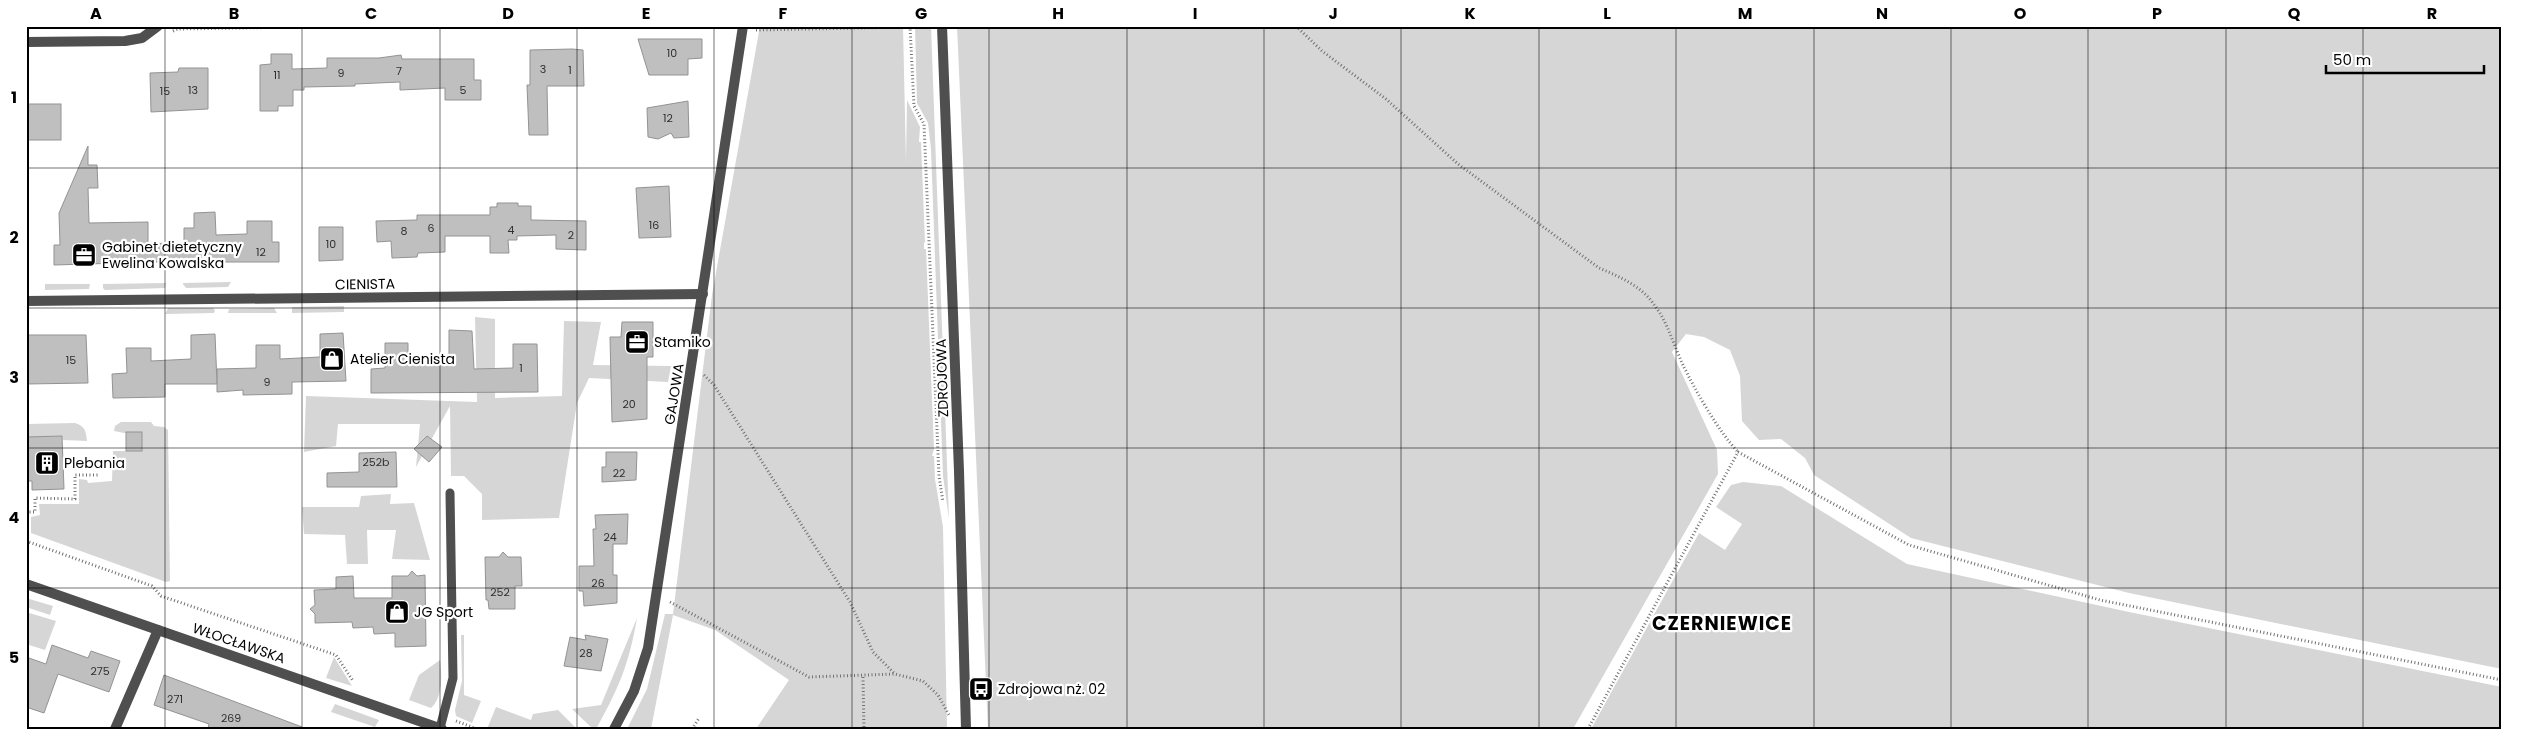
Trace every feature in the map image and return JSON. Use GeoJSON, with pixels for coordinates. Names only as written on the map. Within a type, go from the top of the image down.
{"type":"FeatureCollection","features":[{"type":"Feature","properties":{"kind":"street"},"geometry":{"type":"LineString","coordinates":[[26,42],[125,41],[142,38],[158,26]]}},
{"type":"Feature","properties":{"kind":"street","name":"ZDROJOWA"},"geometry":{"type":"LineString","coordinates":[[942,26],[959,471],[966,729]]}},
{"type":"Feature","properties":{"kind":"street","name":"GAJOWA"},"geometry":{"type":"LineString","coordinates":[[614,729],[634,691],[644,664],[657,594],[745,28]]}},
{"type":"Feature","properties":{"kind":"street","name":"CIENISTA"},"geometry":{"type":"LineString","coordinates":[[26,301],[703,294]]}},
{"type":"Feature","properties":{"kind":"street","name":"WŁOCŁAWSKA"},"geometry":{"type":"LineString","coordinates":[[26,584],[441,728]]}},
{"type":"Feature","properties":{"kind":"street"},"geometry":{"type":"LineString","coordinates":[[115,729],[158,630]]}},
{"type":"Feature","properties":{"kind":"lane"},"geometry":{"type":"LineString","coordinates":[[441,728],[453,678],[450,493]]}},
{"type":"Feature","properties":{"kind":"path"},"geometry":{"type":"LineString","coordinates":[[170,35],[178,28],[191,27],[361,26]]}},
{"type":"Feature","properties":{"kind":"path"},"geometry":{"type":"LineString","coordinates":[[745,28],[910,26],[914,106],[924,124],[939,476],[943,504]]}},
{"type":"Feature","properties":{"kind":"path"},"geometry":{"type":"LineString","coordinates":[[1296,26],[1322,51],[1386,99],[1458,164],[1599,268],[1621,277],[1638,288],[1655,305],[1684,367],[1725,435],[1738,452],[1910,545],[2100,600],[2502,680]]}},
{"type":"Feature","properties":{"kind":"path"},"geometry":{"type":"LineString","coordinates":[[693,362],[714,385],[850,602],[873,652],[895,674]]}},
{"type":"Feature","properties":{"kind":"path"},"geometry":{"type":"LineString","coordinates":[[1588,729],[1738,452]]}},
{"type":"Feature","properties":{"kind":"path"},"geometry":{"type":"LineString","coordinates":[[26,512],[35,512],[35,498],[75,499],[75,475],[100,475]]}},
{"type":"Feature","properties":{"kind":"path"},"geometry":{"type":"LineString","coordinates":[[26,541],[152,586],[161,596],[336,655],[355,684]]}},
{"type":"Feature","properties":{"kind":"path"},"geometry":{"type":"LineString","coordinates":[[657,594],[809,677],[863,677],[895,674],[923,681],[938,695],[950,718],[950,708]]}},
{"type":"Feature","properties":{"kind":"path"},"geometry":{"type":"LineString","coordinates":[[863,677],[864,729]]}},
{"type":"Feature","properties":{"kind":"path"},"geometry":{"type":"LineString","coordinates":[[444,716],[477,729]]}},
{"type":"Feature","properties":{"kind":"path"},"geometry":{"type":"LineString","coordinates":[[692,729],[699,718]]}},
{"type":"Feature","properties":{"kind":"shaded area"},"geometry":{"type":"Polygon","coordinates":[[[760,26],[903,26],[906,162],[907,100],[920,127],[919,142],[921,142],[924,249],[926,249],[934,449],[932,456],[934,456],[935,479],[943,527],[947,729],[756,729],[789,680],[715,630],[673,615],[651,729],[627,729],[647,689],[665,614],[673,614],[712,295],[760,26]]]}},
{"type":"Feature","properties":{"kind":"shaded area"},"geometry":{"type":"Polygon","coordinates":[[[915,26],[931,26],[949,519],[943,476],[931,149],[928,123],[917,103],[915,26]]]}},
{"type":"Feature","properties":{"kind":"shaded area"},"geometry":{"type":"Polygon","coordinates":[[[957,26],[2502,26],[2502,669],[2129,593],[1911,538],[1814,475],[1805,458],[1781,439],[1759,440],[1742,421],[1740,376],[1730,350],[1704,337],[1686,334],[1672,352],[1717,450],[1718,474],[1573,729],[988,729],[957,26]]]}},
{"type":"Feature","properties":{"kind":"shaded area"},"geometry":{"type":"Polygon","coordinates":[[[231,282],[228,287],[186,288],[183,284],[183,283],[231,282]]]}},
{"type":"Feature","properties":{"kind":"shaded area"},"geometry":{"type":"Polygon","coordinates":[[[166,283],[165,288],[105,290],[103,288],[103,284],[166,283]]]}},
{"type":"Feature","properties":{"kind":"shaded area"},"geometry":{"type":"Polygon","coordinates":[[[45,284],[90,284],[89,289],[45,290],[45,284]]]}},
{"type":"Feature","properties":{"kind":"shaded area"},"geometry":{"type":"Polygon","coordinates":[[[344,306],[344,312],[292,313],[292,307],[344,306]]]}},
{"type":"Feature","properties":{"kind":"shaded area"},"geometry":{"type":"Polygon","coordinates":[[[168,308],[213,308],[215,310],[214,313],[165,314],[168,308]]]}},
{"type":"Feature","properties":{"kind":"shaded area"},"geometry":{"type":"Polygon","coordinates":[[[274,308],[277,313],[228,313],[229,309],[274,308]]]}},
{"type":"Feature","properties":{"kind":"shaded area"},"geometry":{"type":"Polygon","coordinates":[[[475,317],[495,319],[495,398],[562,396],[564,321],[601,322],[593,365],[671,366],[668,382],[589,378],[577,403],[559,518],[482,520],[482,494],[464,476],[451,476],[450,406],[416,467],[420,424],[338,424],[336,446],[304,452],[306,396],[477,402],[475,317]]]}},
{"type":"Feature","properties":{"kind":"shaded area"},"geometry":{"type":"Polygon","coordinates":[[[121,422],[151,422],[154,426],[164,427],[168,430],[170,581],[166,582],[31,533],[31,517],[40,515],[39,504],[79,504],[79,479],[87,480],[88,483],[112,481],[113,451],[142,451],[142,432],[124,433],[114,431],[115,426],[121,422]]]}},
{"type":"Feature","properties":{"kind":"shaded area"},"geometry":{"type":"Polygon","coordinates":[[[75,423],[84,429],[87,441],[63,440],[62,436],[26,437],[26,424],[75,423]]]}},
{"type":"Feature","properties":{"kind":"shaded area"},"geometry":{"type":"Polygon","coordinates":[[[1743,482],[1781,486],[1907,564],[2129,612],[2502,687],[2502,729],[1591,729],[1699,533],[1725,550],[1742,524],[1716,507],[1731,485],[1743,482]]]}},
{"type":"Feature","properties":{"kind":"shaded area"},"geometry":{"type":"Polygon","coordinates":[[[391,494],[390,504],[414,503],[430,560],[392,559],[396,530],[367,530],[368,564],[347,564],[345,535],[304,534],[302,507],[359,507],[361,496],[391,494]]]}},
{"type":"Feature","properties":{"kind":"shaded area"},"geometry":{"type":"Polygon","coordinates":[[[26,598],[53,606],[50,615],[26,607],[26,598]]]}},
{"type":"Feature","properties":{"kind":"shaded area"},"geometry":{"type":"Polygon","coordinates":[[[26,612],[56,621],[45,650],[26,644],[26,612]]]}},
{"type":"Feature","properties":{"kind":"shaded area"},"geometry":{"type":"Polygon","coordinates":[[[637,618],[627,663],[604,714],[596,729],[593,729],[572,709],[601,705],[637,618]]]}},
{"type":"Feature","properties":{"kind":"shaded area"},"geometry":{"type":"Polygon","coordinates":[[[461,635],[464,635],[464,695],[481,701],[472,723],[456,716],[455,710],[462,681],[461,635]]]}},
{"type":"Feature","properties":{"kind":"shaded area"},"geometry":{"type":"Polygon","coordinates":[[[334,657],[352,686],[326,678],[334,657]]]}},
{"type":"Feature","properties":{"kind":"shaded area"},"geometry":{"type":"Polygon","coordinates":[[[440,660],[441,686],[435,703],[431,708],[409,700],[419,675],[440,660]]]}},
{"type":"Feature","properties":{"kind":"shaded area"},"geometry":{"type":"Polygon","coordinates":[[[335,704],[379,720],[375,727],[331,712],[335,704]]]}},
{"type":"Feature","properties":{"kind":"shaded area"},"geometry":{"type":"Polygon","coordinates":[[[496,707],[531,720],[533,714],[558,710],[577,729],[487,729],[496,707]]]}},
{"type":"Feature","properties":{"kind":"building"},"geometry":{"type":"Polygon","coordinates":[[[638,39],[702,39],[702,58],[688,59],[688,75],[649,75],[638,39]]]}},
{"type":"Feature","properties":{"kind":"building"},"geometry":{"type":"Polygon","coordinates":[[[530,50],[583,50],[584,86],[547,86],[548,135],[529,135],[527,85],[530,85],[530,50]]]}},
{"type":"Feature","properties":{"kind":"building"},"geometry":{"type":"Polygon","coordinates":[[[271,54],[292,54],[292,69],[327,68],[327,58],[379,58],[401,55],[402,59],[474,59],[474,80],[481,80],[481,100],[445,100],[445,88],[400,90],[400,82],[355,84],[355,86],[304,87],[304,90],[293,90],[293,106],[278,106],[278,111],[260,111],[260,65],[271,64],[271,54]]]}},
{"type":"Feature","properties":{"kind":"building"},"geometry":{"type":"Polygon","coordinates":[[[179,68],[208,68],[208,109],[151,112],[150,73],[178,72],[179,68]]]}},
{"type":"Feature","properties":{"kind":"building"},"geometry":{"type":"Polygon","coordinates":[[[688,101],[689,137],[674,138],[671,133],[658,139],[648,137],[647,108],[688,101]]]}},
{"type":"Feature","properties":{"kind":"building"},"geometry":{"type":"Polygon","coordinates":[[[26,104],[61,104],[61,140],[26,140],[26,104]]]}},
{"type":"Feature","properties":{"kind":"building"},"geometry":{"type":"Polygon","coordinates":[[[88,146],[88,165],[97,165],[98,188],[88,188],[89,223],[148,222],[148,243],[184,244],[184,228],[194,228],[194,213],[215,212],[216,235],[247,234],[247,221],[272,221],[272,242],[279,242],[279,262],[154,262],[54,265],[54,245],[60,245],[59,213],[88,146]]]}},
{"type":"Feature","properties":{"kind":"building"},"geometry":{"type":"Polygon","coordinates":[[[669,186],[671,237],[639,238],[636,188],[669,186]]]}},
{"type":"Feature","properties":{"kind":"building"},"geometry":{"type":"Polygon","coordinates":[[[497,203],[518,203],[518,206],[531,206],[531,220],[586,221],[586,250],[556,249],[556,235],[517,236],[517,240],[508,240],[509,253],[490,253],[490,236],[445,236],[445,252],[418,253],[417,257],[392,258],[391,241],[377,242],[376,221],[417,220],[417,215],[490,215],[490,207],[497,207],[497,203]]]}},
{"type":"Feature","properties":{"kind":"building"},"geometry":{"type":"Polygon","coordinates":[[[319,227],[343,227],[343,260],[319,261],[319,227]]]}},
{"type":"Feature","properties":{"kind":"building"},"geometry":{"type":"Polygon","coordinates":[[[622,322],[653,322],[653,357],[647,357],[647,419],[612,422],[610,337],[621,337],[622,322]]]}},
{"type":"Feature","properties":{"kind":"building"},"geometry":{"type":"Polygon","coordinates":[[[449,330],[472,331],[474,369],[513,368],[513,344],[537,344],[538,392],[371,393],[371,369],[385,368],[385,343],[408,343],[408,356],[449,355],[449,330]]]}},
{"type":"Feature","properties":{"kind":"building"},"geometry":{"type":"Polygon","coordinates":[[[343,333],[346,381],[292,382],[292,394],[243,395],[243,390],[217,392],[217,369],[256,368],[256,345],[280,345],[280,359],[320,357],[320,334],[343,333]]]}},
{"type":"Feature","properties":{"kind":"building"},"geometry":{"type":"Polygon","coordinates":[[[215,334],[217,384],[165,384],[165,397],[113,398],[112,374],[127,373],[126,348],[151,348],[151,361],[191,359],[191,335],[215,334]]]}},
{"type":"Feature","properties":{"kind":"building"},"geometry":{"type":"Polygon","coordinates":[[[26,335],[86,335],[88,383],[26,384],[26,335]]]}},
{"type":"Feature","properties":{"kind":"building"},"geometry":{"type":"Polygon","coordinates":[[[126,432],[142,432],[142,451],[126,451],[126,432]]]}},
{"type":"Feature","properties":{"kind":"building","name":"Plebania"},"geometry":{"type":"Polygon","coordinates":[[[62,436],[64,489],[32,490],[32,481],[26,481],[26,437],[62,436]]]}},
{"type":"Feature","properties":{"kind":"building"},"geometry":{"type":"Polygon","coordinates":[[[427,436],[442,447],[429,462],[414,449],[427,436]]]}},
{"type":"Feature","properties":{"kind":"building"},"geometry":{"type":"Polygon","coordinates":[[[396,452],[397,487],[327,487],[327,473],[359,472],[359,453],[396,452]]]}},
{"type":"Feature","properties":{"kind":"building"},"geometry":{"type":"Polygon","coordinates":[[[606,452],[637,452],[636,480],[602,482],[602,467],[606,467],[606,452]]]}},
{"type":"Feature","properties":{"kind":"building"},"geometry":{"type":"Polygon","coordinates":[[[628,514],[627,544],[613,544],[613,575],[617,575],[617,603],[584,606],[583,591],[579,591],[579,566],[594,566],[593,529],[596,529],[595,515],[628,514]]]}},
{"type":"Feature","properties":{"kind":"building"},"geometry":{"type":"Polygon","coordinates":[[[503,552],[508,557],[521,557],[522,586],[515,586],[515,609],[489,609],[488,600],[486,600],[485,557],[499,557],[503,552]]]}},
{"type":"Feature","properties":{"kind":"building"},"geometry":{"type":"Polygon","coordinates":[[[412,571],[417,576],[425,575],[426,646],[395,647],[395,633],[374,634],[373,627],[353,628],[352,622],[315,623],[315,614],[310,609],[315,605],[314,590],[336,589],[336,577],[353,576],[354,598],[392,598],[392,576],[408,576],[412,571]]]}},
{"type":"Feature","properties":{"kind":"building"},"geometry":{"type":"Polygon","coordinates":[[[585,635],[608,639],[601,671],[564,666],[570,637],[586,640],[585,635]]]}},
{"type":"Feature","properties":{"kind":"building"},"geometry":{"type":"Polygon","coordinates":[[[52,645],[88,658],[91,651],[120,661],[109,692],[58,674],[44,713],[26,707],[26,657],[46,664],[52,645]]]}},
{"type":"Feature","properties":{"kind":"building"},"geometry":{"type":"Polygon","coordinates":[[[164,675],[302,727],[301,729],[208,729],[209,724],[154,705],[164,675]]]}},
{"type":"Feature","properties":{"kind":"place","name":"Gabinet dietetyczny Ewelina Kowalska"},"geometry":{"type":"Point","coordinates":[84,255]}},
{"type":"Feature","properties":{"kind":"place","name":"Stamiko"},"geometry":{"type":"Point","coordinates":[637,342]}},
{"type":"Feature","properties":{"kind":"place","name":"Atelier Cienista"},"geometry":{"type":"Point","coordinates":[332,359]}},
{"type":"Feature","properties":{"kind":"place","name":"Plebania"},"geometry":{"type":"Point","coordinates":[47,463]}},
{"type":"Feature","properties":{"kind":"place","name":"JG Sport"},"geometry":{"type":"Point","coordinates":[397,612]}},
{"type":"Feature","properties":{"kind":"place","name":"Zdrojowa nż. 02"},"geometry":{"type":"Point","coordinates":[981,689]}},
{"type":"Feature","properties":{"kind":"district","name":"CZERNIEWICE"},"geometry":{"type":"Point","coordinates":[1722,623]}}]}
